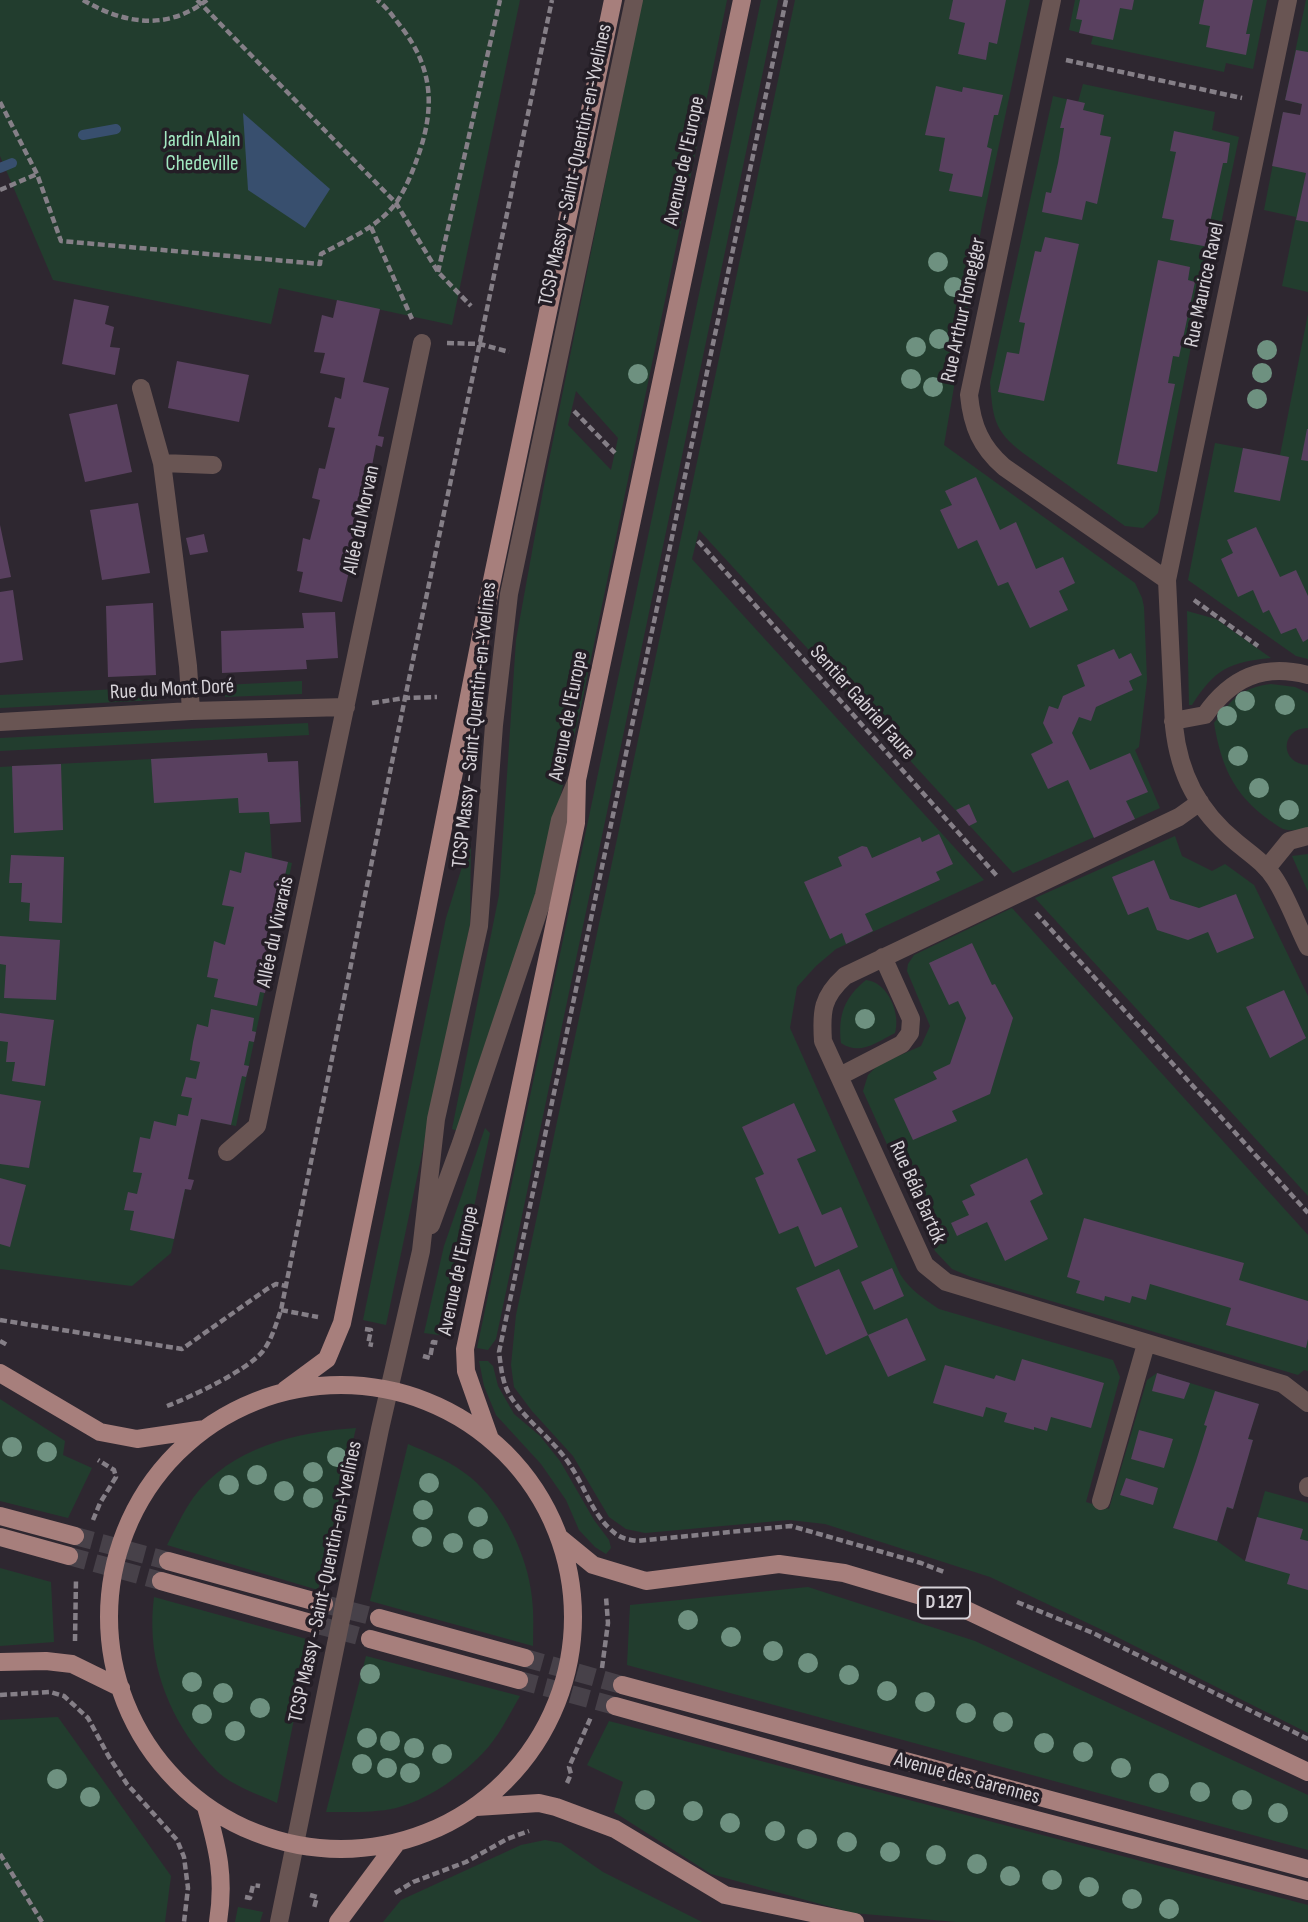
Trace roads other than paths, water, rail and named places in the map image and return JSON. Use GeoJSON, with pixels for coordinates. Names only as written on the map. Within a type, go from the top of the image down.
{"type":"FeatureCollection","features":[{"type":"Feature","properties":{"kind":"main road"},"geometry":{"type":"LineString","coordinates":[[281,1392],[327,1359],[342,1323],[613,0]]}},
{"type":"Feature","properties":{"kind":"main road","name":"Avenue de l'Europe"},"geometry":{"type":"LineString","coordinates":[[491,1439],[466,1371],[465,1349],[576,823],[577,780],[742,0]]}},
{"type":"Feature","properties":{"kind":"main road"},"geometry":{"type":"LineString","coordinates":[[0,1373],[100,1433],[137,1439],[205,1429]]}},
{"type":"Feature","properties":{"kind":"main road"},"geometry":{"type":"LineString","coordinates":[[335,1384],[389,1389],[442,1408],[491,1439],[532,1483],[560,1538],[572,1587],[573,1637],[563,1686],[543,1733],[514,1774],[476,1807],[438,1829],[396,1844],[345,1850],[294,1845],[248,1830],[206,1807],[170,1774],[140,1734],[121,1688],[111,1648],[109,1606],[119,1552],[128,1525],[148,1489],[173,1456],[205,1429],[241,1407],[281,1392],[335,1384]]}},
{"type":"Feature","properties":{"kind":"main road"},"geometry":{"type":"LineString","coordinates":[[0,1516],[75,1536]]}},
{"type":"Feature","properties":{"kind":"main road"},"geometry":{"type":"LineString","coordinates":[[0,1537],[69,1556]]}},
{"type":"Feature","properties":{"kind":"main road","name":"D 127"},"geometry":{"type":"LineString","coordinates":[[560,1538],[593,1565],[646,1581],[779,1564],[844,1573],[962,1608],[1308,1772]]}},
{"type":"Feature","properties":{"kind":"main road"},"geometry":{"type":"LineString","coordinates":[[167,1561],[324,1604]]}},
{"type":"Feature","properties":{"kind":"main road"},"geometry":{"type":"LineString","coordinates":[[161,1581],[314,1624]]}},
{"type":"Feature","properties":{"kind":"main road"},"geometry":{"type":"LineString","coordinates":[[379,1618],[525,1658]]}},
{"type":"Feature","properties":{"kind":"main road"},"geometry":{"type":"LineString","coordinates":[[370,1639],[519,1680]]}},
{"type":"Feature","properties":{"kind":"main road"},"geometry":{"type":"LineString","coordinates":[[0,1662],[46,1661],[72,1664],[121,1688]]}},
{"type":"Feature","properties":{"kind":"main road","name":"Avenue des Garennes"},"geometry":{"type":"LineString","coordinates":[[622,1685],[1308,1869]]}},
{"type":"Feature","properties":{"kind":"main road","name":"Avenue des Garennes"},"geometry":{"type":"LineString","coordinates":[[615,1706],[873,1778],[1308,1891]]}},
{"type":"Feature","properties":{"kind":"main road"},"geometry":{"type":"LineString","coordinates":[[476,1807],[528,1803],[556,1807],[615,1829],[725,1895],[855,1922]]}},
{"type":"Feature","properties":{"kind":"main road"},"geometry":{"type":"LineString","coordinates":[[206,1807],[218,1849],[222,1894],[218,1922]]}},
{"type":"Feature","properties":{"kind":"main road"},"geometry":{"type":"LineString","coordinates":[[338,1922],[396,1844]]}},
{"type":"Feature","properties":{"kind":"street","name":"TCSP Massy - Saint-Quentin-en-Yvelines"},"geometry":{"type":"LineString","coordinates":[[279,1922],[389,1389],[421,1251],[436,1119],[479,926],[494,725],[509,594],[634,0]]}},
{"type":"Feature","properties":{"kind":"street","name":"Rue Arthur Honegger"},"geometry":{"type":"LineString","coordinates":[[1052,0],[970,395],[971,416],[989,453],[1004,467],[1167,580]]}},
{"type":"Feature","properties":{"kind":"street","name":"Rue Maurice Ravel"},"geometry":{"type":"LineString","coordinates":[[1288,0],[1167,580],[1173,721],[1184,774],[1215,824],[1275,878],[1308,947]]}},
{"type":"Feature","properties":{"kind":"street","name":"Allée du Morvan"},"geometry":{"type":"LineString","coordinates":[[346,707],[422,343]]}},
{"type":"Feature","properties":{"kind":"street"},"geometry":{"type":"LineString","coordinates":[[141,388],[162,463],[188,666],[191,711]]}},
{"type":"Feature","properties":{"kind":"street"},"geometry":{"type":"LineString","coordinates":[[162,463],[212,465]]}},
{"type":"Feature","properties":{"kind":"street"},"geometry":{"type":"LineString","coordinates":[[1173,721],[1205,715],[1217,699],[1245,678],[1260,673],[1300,673]]}},
{"type":"Feature","properties":{"kind":"street","name":"Rue du Mont Doré"},"geometry":{"type":"LineString","coordinates":[[0,722],[191,711],[346,707]]}},
{"type":"Feature","properties":{"kind":"street","name":"Allée du Vivarais"},"geometry":{"type":"LineString","coordinates":[[227,1152],[257,1126],[346,707]]}},
{"type":"Feature","properties":{"kind":"street","name":"TCSP Massy - Saint-Quentin-en-Yvelines"},"geometry":{"type":"LineString","coordinates":[[421,1251],[461,1143],[544,895],[560,820],[577,780]]}},
{"type":"Feature","properties":{"kind":"street","name":"Rue Béla Bartók"},"geometry":{"type":"LineString","coordinates":[[1199,802],[1179,817],[845,976],[830,990],[822,1014],[823,1041],[925,1265],[946,1282],[1283,1384],[1308,1403]]}},
{"type":"Feature","properties":{"kind":"street"},"geometry":{"type":"LineString","coordinates":[[1266,868],[1289,841],[1308,836]]}},
{"type":"Feature","properties":{"kind":"street"},"geometry":{"type":"LineString","coordinates":[[840,1076],[902,1044],[910,1033],[911,1019],[883,957]]}},
{"type":"Feature","properties":{"kind":"street"},"geometry":{"type":"LineString","coordinates":[[1101,1501],[1146,1343]]}},
{"type":"Feature","properties":{"kind":"water"},"geometry":{"type":"Polygon","coordinates":[[[243,113],[330,189],[305,228],[248,190],[243,113]]]}},
{"type":"Feature","properties":{"kind":"waterway"},"geometry":{"type":"LineString","coordinates":[[83,135],[116,129]]}},
{"type":"Feature","properties":{"kind":"waterway"},"geometry":{"type":"LineString","coordinates":[[0,168],[12,163]]}},
{"type":"Feature","properties":{"kind":"tunnel"},"geometry":{"type":"LineString","coordinates":[[75,1536],[168,1561]]}},
{"type":"Feature","properties":{"kind":"tunnel"},"geometry":{"type":"LineString","coordinates":[[69,1556],[161,1581]]}},
{"type":"Feature","properties":{"kind":"tunnel"},"geometry":{"type":"LineString","coordinates":[[324,1604],[379,1618]]}},
{"type":"Feature","properties":{"kind":"tunnel"},"geometry":{"type":"LineString","coordinates":[[314,1624],[370,1639]]}},
{"type":"Feature","properties":{"kind":"tunnel"},"geometry":{"type":"LineString","coordinates":[[525,1658],[622,1685]]}},
{"type":"Feature","properties":{"kind":"tunnel"},"geometry":{"type":"LineString","coordinates":[[519,1680],[615,1706]]}},
{"type":"Feature","properties":{"kind":"park label","name":"Jardin Alain Chedeville"},"geometry":{"type":"Point","coordinates":[202,153]}}]}
